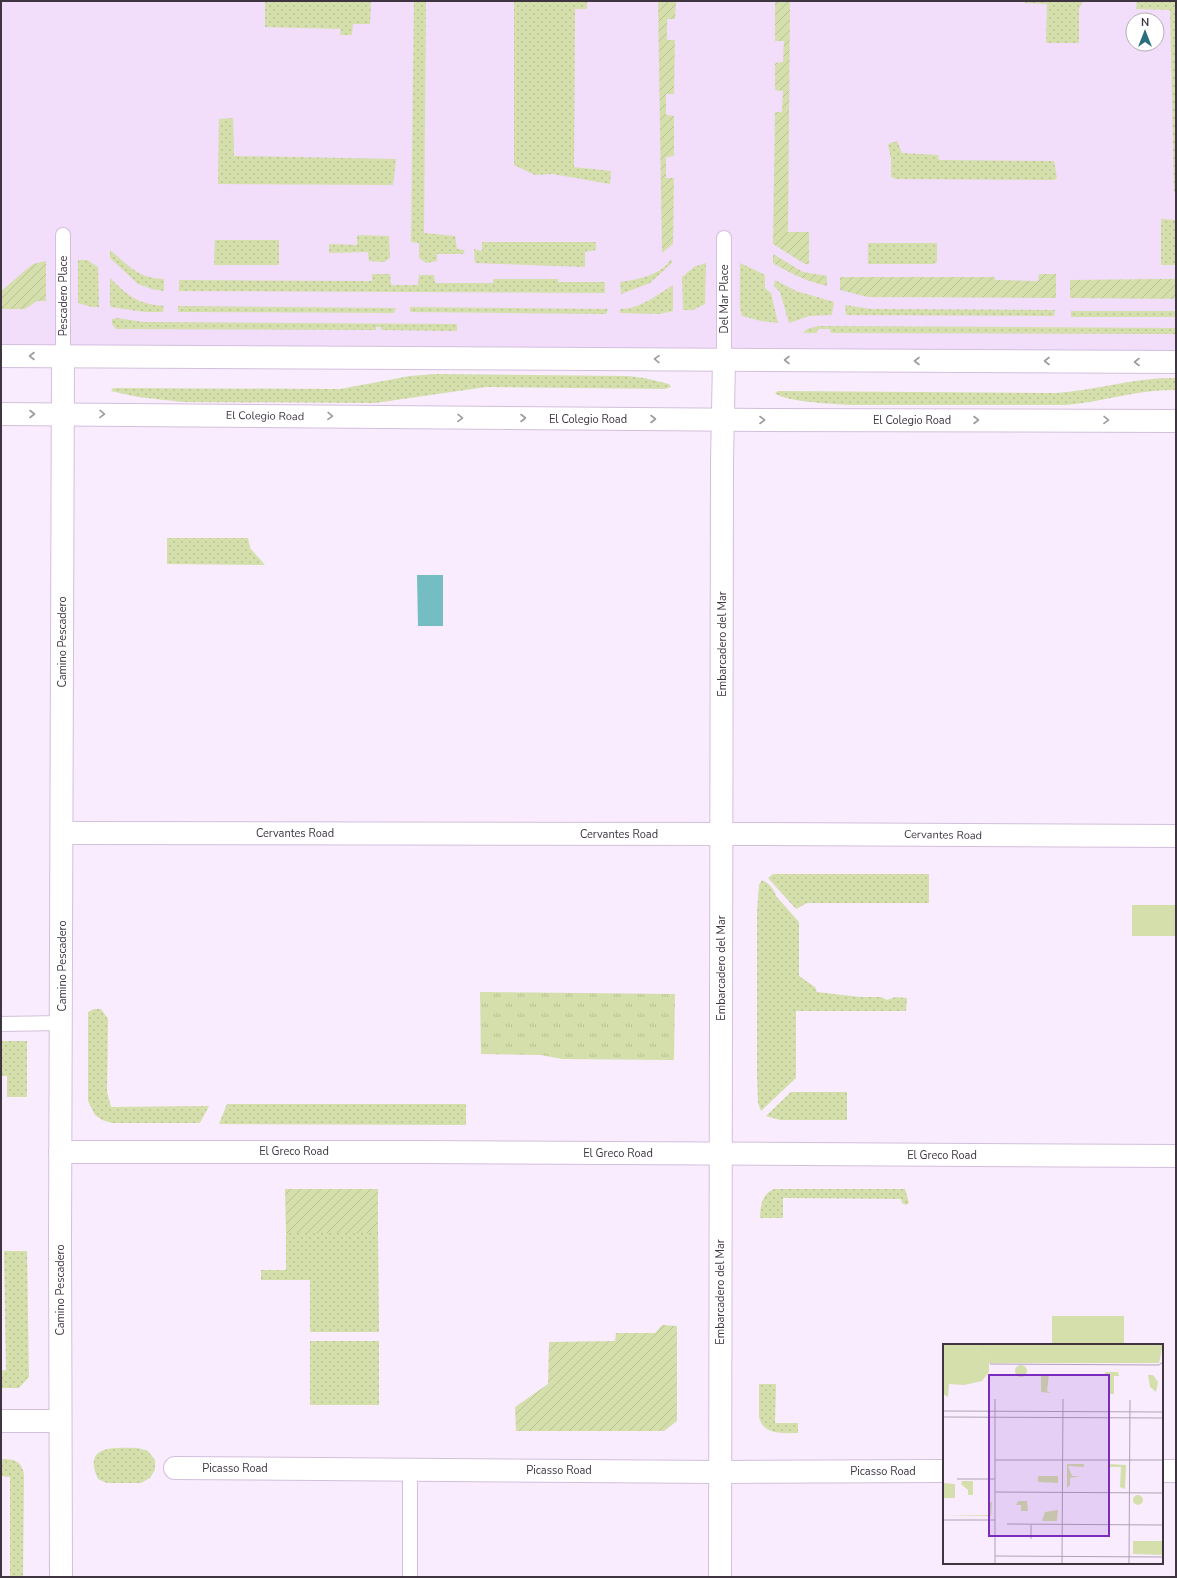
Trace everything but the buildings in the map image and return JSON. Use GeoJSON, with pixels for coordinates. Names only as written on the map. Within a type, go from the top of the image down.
{"type":"FeatureCollection","features":[{"type":"Feature","properties":{"kind":"street"},"geometry":{"type":"LineString","coordinates":[[1,356],[1176,362]]}},
{"type":"Feature","properties":{"kind":"street","name":"Camino Pescadero"},"geometry":{"type":"LineString","coordinates":[[61,1577],[60,1152],[62,1024],[63,356]]}},
{"type":"Feature","properties":{"kind":"street","name":"Embarcadero del Mar"},"geometry":{"type":"LineString","coordinates":[[720,1577],[724,360]]}},
{"type":"Feature","properties":{"kind":"street","name":"El Colegio Road"},"geometry":{"type":"LineString","coordinates":[[1,414],[723,420],[1176,421]]}},
{"type":"Feature","properties":{"kind":"street","name":"Cervantes Road"},"geometry":{"type":"LineString","coordinates":[[62,833],[1176,836]]}},
{"type":"Feature","properties":{"kind":"street","name":"El Greco Road"},"geometry":{"type":"LineString","coordinates":[[60,1152],[1176,1156]]}},
{"type":"Feature","properties":{"kind":"street"},"geometry":{"type":"LineString","coordinates":[[1,1421],[60,1421]]}},
{"type":"Feature","properties":{"kind":"street","name":"Picasso Road"},"geometry":{"type":"LineString","coordinates":[[175,1468],[720,1472],[943,1471]]}},
{"type":"Feature","properties":{"kind":"street"},"geometry":{"type":"LineString","coordinates":[[1163,1471],[1176,1471]]}},
{"type":"Feature","properties":{"kind":"lane","name":"Pescadero Place"},"geometry":{"type":"LineString","coordinates":[[63,235],[63,356]]}},
{"type":"Feature","properties":{"kind":"lane","name":"Del Mar Place"},"geometry":{"type":"LineString","coordinates":[[724,238],[724,360]]}},
{"type":"Feature","properties":{"kind":"lane"},"geometry":{"type":"LineString","coordinates":[[1,1024],[62,1024]]}},
{"type":"Feature","properties":{"kind":"lane"},"geometry":{"type":"LineString","coordinates":[[410,1469],[410,1577]]}},
{"type":"Feature","properties":{"kind":"shaded area"},"geometry":{"type":"Polygon","coordinates":[[[1,1],[1176,1],[1176,353],[1,353],[1,1]]]}},
{"type":"Feature","properties":{"kind":"green space"},"geometry":{"type":"Polygon","coordinates":[[[265,1],[371,1],[370,24],[353,24],[352,35],[340,35],[341,29],[265,27],[265,1]]]}},
{"type":"Feature","properties":{"kind":"green space"},"geometry":{"type":"Polygon","coordinates":[[[414,1],[426,1],[424,233],[455,236],[457,249],[465,250],[463,254],[437,254],[437,261],[426,263],[419,258],[419,243],[411,242],[414,1]]]}},
{"type":"Feature","properties":{"kind":"green space"},"geometry":{"type":"Polygon","coordinates":[[[514,1],[587,1],[587,9],[575,9],[574,167],[611,171],[610,184],[553,174],[535,175],[514,165],[514,1]]]}},
{"type":"Feature","properties":{"kind":"green space"},"geometry":{"type":"Polygon","coordinates":[[[658,1],[676,1],[675,19],[667,19],[667,40],[675,40],[674,94],[666,94],[666,115],[674,116],[674,156],[666,157],[666,178],[674,178],[673,244],[662,253],[658,1]]]}},
{"type":"Feature","properties":{"kind":"green space"},"geometry":{"type":"Polygon","coordinates":[[[775,1],[790,1],[788,232],[809,232],[809,264],[805,264],[773,244],[775,112],[782,112],[783,91],[775,90],[775,63],[783,62],[784,41],[775,41],[775,1]]]}},
{"type":"Feature","properties":{"kind":"green space"},"geometry":{"type":"Polygon","coordinates":[[[1025,1],[1083,1],[1079,9],[1079,43],[1046,43],[1047,4],[1025,3],[1025,1]]]}},
{"type":"Feature","properties":{"kind":"green space"},"geometry":{"type":"Polygon","coordinates":[[[1137,1],[1176,1],[1176,192],[1174,192],[1170,10],[1136,9],[1137,1]]]}},
{"type":"Feature","properties":{"kind":"green space"},"geometry":{"type":"Polygon","coordinates":[[[233,118],[234,156],[396,159],[393,185],[218,184],[219,119],[233,118]]]}},
{"type":"Feature","properties":{"kind":"green space"},"geometry":{"type":"Polygon","coordinates":[[[897,141],[902,153],[938,155],[939,160],[1054,161],[1057,178],[1054,180],[896,179],[891,177],[891,159],[888,144],[897,141]]]}},
{"type":"Feature","properties":{"kind":"green space"},"geometry":{"type":"Polygon","coordinates":[[[1161,219],[1176,220],[1176,265],[1161,265],[1161,219]]]}},
{"type":"Feature","properties":{"kind":"green space"},"geometry":{"type":"Polygon","coordinates":[[[357,235],[389,236],[390,258],[384,262],[369,261],[368,252],[329,253],[329,244],[357,245],[357,235]]]}},
{"type":"Feature","properties":{"kind":"green space"},"geometry":{"type":"Polygon","coordinates":[[[215,240],[279,240],[279,265],[214,265],[215,240]]]}},
{"type":"Feature","properties":{"kind":"green space"},"geometry":{"type":"Polygon","coordinates":[[[482,242],[596,242],[596,250],[585,252],[585,267],[475,263],[474,249],[482,251],[482,242]]]}},
{"type":"Feature","properties":{"kind":"green space"},"geometry":{"type":"Polygon","coordinates":[[[868,243],[937,243],[937,262],[934,264],[868,264],[868,243]]]}},
{"type":"Feature","properties":{"kind":"green space"},"geometry":{"type":"Polygon","coordinates":[[[110,250],[128,266],[141,274],[148,277],[164,279],[164,291],[138,284],[110,258],[110,250]]]}},
{"type":"Feature","properties":{"kind":"green space"},"geometry":{"type":"Polygon","coordinates":[[[773,254],[803,272],[827,276],[827,286],[792,274],[773,263],[773,254]]]}},
{"type":"Feature","properties":{"kind":"green space"},"geometry":{"type":"Polygon","coordinates":[[[671,259],[672,263],[650,283],[621,294],[620,282],[634,280],[655,273],[662,269],[671,259]]]}},
{"type":"Feature","properties":{"kind":"green space"},"geometry":{"type":"Polygon","coordinates":[[[78,260],[87,260],[98,267],[99,307],[92,307],[78,303],[78,260]]]}},
{"type":"Feature","properties":{"kind":"green space"},"geometry":{"type":"Polygon","coordinates":[[[46,261],[46,301],[37,301],[25,309],[1,309],[1,291],[33,264],[46,261]]]}},
{"type":"Feature","properties":{"kind":"green space"},"geometry":{"type":"Polygon","coordinates":[[[706,263],[705,304],[693,310],[683,310],[682,277],[694,267],[706,263]]]}},
{"type":"Feature","properties":{"kind":"green space"},"geometry":{"type":"Polygon","coordinates":[[[740,263],[765,275],[765,288],[771,293],[778,323],[761,321],[742,316],[740,308],[740,263]]]}},
{"type":"Feature","properties":{"kind":"green space"},"geometry":{"type":"Polygon","coordinates":[[[372,274],[390,274],[391,285],[418,285],[419,275],[434,275],[435,283],[493,283],[493,279],[558,279],[558,282],[605,282],[605,293],[179,291],[179,280],[372,281],[372,274]]]}},
{"type":"Feature","properties":{"kind":"green space"},"geometry":{"type":"Polygon","coordinates":[[[1039,274],[1056,274],[1056,298],[868,297],[840,290],[840,277],[995,277],[995,280],[1038,281],[1039,274]]]}},
{"type":"Feature","properties":{"kind":"green space"},"geometry":{"type":"Polygon","coordinates":[[[110,278],[122,290],[134,298],[147,303],[164,306],[163,312],[145,312],[110,307],[110,278]]]}},
{"type":"Feature","properties":{"kind":"green space"},"geometry":{"type":"Polygon","coordinates":[[[1176,279],[1176,299],[1070,298],[1070,280],[1176,279]]]}},
{"type":"Feature","properties":{"kind":"green space"},"geometry":{"type":"Polygon","coordinates":[[[775,280],[796,291],[834,302],[832,315],[809,316],[789,323],[780,292],[774,286],[775,280]]]}},
{"type":"Feature","properties":{"kind":"green space"},"geometry":{"type":"Polygon","coordinates":[[[673,285],[673,311],[660,314],[620,313],[620,309],[634,307],[641,304],[673,285]]]}},
{"type":"Feature","properties":{"kind":"green space"},"geometry":{"type":"Polygon","coordinates":[[[845,305],[871,309],[1055,310],[1054,316],[846,315],[845,305]]]}},
{"type":"Feature","properties":{"kind":"green space"},"geometry":{"type":"Polygon","coordinates":[[[178,306],[396,308],[394,313],[178,312],[178,306]]]}},
{"type":"Feature","properties":{"kind":"green space"},"geometry":{"type":"Polygon","coordinates":[[[410,307],[608,309],[606,314],[410,312],[410,307]]]}},
{"type":"Feature","properties":{"kind":"green space"},"geometry":{"type":"Polygon","coordinates":[[[1071,311],[1176,311],[1176,317],[1071,317],[1071,311]]]}},
{"type":"Feature","properties":{"kind":"green space"},"geometry":{"type":"Polygon","coordinates":[[[117,318],[143,322],[457,324],[457,331],[381,330],[381,327],[376,327],[376,330],[116,329],[112,324],[112,319],[117,318]]]}},
{"type":"Feature","properties":{"kind":"green space"},"geometry":{"type":"Polygon","coordinates":[[[818,326],[1176,328],[1176,334],[831,333],[830,329],[818,329],[817,333],[803,333],[807,329],[818,326]]]}},
{"type":"Feature","properties":{"kind":"green space"},"geometry":{"type":"Polygon","coordinates":[[[434,374],[628,376],[669,384],[671,387],[665,389],[486,387],[375,403],[183,402],[138,397],[111,391],[113,388],[340,389],[410,376],[434,374]]]}},
{"type":"Feature","properties":{"kind":"green space"},"geometry":{"type":"Polygon","coordinates":[[[1161,378],[1176,378],[1176,390],[1162,390],[1066,405],[850,405],[788,399],[775,393],[778,391],[1057,393],[1161,378]]]}},
{"type":"Feature","properties":{"kind":"green space"},"geometry":{"type":"Polygon","coordinates":[[[167,538],[248,538],[250,548],[265,565],[167,564],[167,538]]]}},
{"type":"Feature","properties":{"kind":"green space"},"geometry":{"type":"Polygon","coordinates":[[[773,874],[929,874],[929,903],[807,903],[796,909],[768,878],[773,874]]]}},
{"type":"Feature","properties":{"kind":"green space"},"geometry":{"type":"Polygon","coordinates":[[[762,880],[771,886],[776,896],[799,922],[799,976],[815,987],[817,992],[860,997],[881,997],[887,1000],[895,997],[907,998],[906,1011],[796,1011],[796,1078],[761,1111],[758,1103],[757,1075],[757,912],[759,885],[762,880]]]}},
{"type":"Feature","properties":{"kind":"green space"},"geometry":{"type":"Polygon","coordinates":[[[1132,905],[1176,905],[1176,936],[1132,936],[1132,905]]]}},
{"type":"Feature","properties":{"kind":"green space"},"geometry":{"type":"Polygon","coordinates":[[[480,992],[675,994],[674,1060],[562,1059],[541,1055],[481,1054],[480,992]]]}},
{"type":"Feature","properties":{"kind":"green space"},"geometry":{"type":"Polygon","coordinates":[[[94,1009],[101,1009],[108,1019],[107,1092],[111,1107],[209,1106],[200,1123],[112,1123],[102,1120],[95,1115],[88,1101],[88,1012],[94,1009]]]}},
{"type":"Feature","properties":{"kind":"green space"},"geometry":{"type":"Polygon","coordinates":[[[1,1041],[27,1041],[27,1097],[7,1097],[7,1076],[1,1076],[1,1041]]]}},
{"type":"Feature","properties":{"kind":"green space"},"geometry":{"type":"Polygon","coordinates":[[[791,1092],[847,1092],[847,1120],[780,1120],[766,1116],[791,1092]]]}},
{"type":"Feature","properties":{"kind":"green space"},"geometry":{"type":"Polygon","coordinates":[[[227,1104],[466,1104],[466,1125],[219,1124],[227,1104]]]}},
{"type":"Feature","properties":{"kind":"green space"},"geometry":{"type":"Polygon","coordinates":[[[285,1189],[378,1189],[378,1233],[286,1233],[285,1189]]]}},
{"type":"Feature","properties":{"kind":"green space"},"geometry":{"type":"Polygon","coordinates":[[[774,1189],[905,1189],[909,1203],[906,1205],[902,1203],[901,1199],[783,1198],[783,1218],[760,1218],[762,1201],[766,1194],[774,1189]]]}},
{"type":"Feature","properties":{"kind":"green space"},"geometry":{"type":"Polygon","coordinates":[[[286,1233],[378,1233],[379,1332],[310,1332],[310,1280],[261,1280],[261,1270],[286,1270],[286,1233]]]}},
{"type":"Feature","properties":{"kind":"green space"},"geometry":{"type":"Polygon","coordinates":[[[4,1251],[27,1251],[29,1377],[19,1388],[1,1388],[1,1371],[6,1370],[4,1251]]]}},
{"type":"Feature","properties":{"kind":"green space"},"geometry":{"type":"Polygon","coordinates":[[[1052,1316],[1124,1316],[1124,1344],[1052,1344],[1052,1316]]]}},
{"type":"Feature","properties":{"kind":"green space"},"geometry":{"type":"Polygon","coordinates":[[[662,1325],[677,1326],[677,1421],[664,1431],[516,1431],[515,1407],[548,1384],[549,1342],[615,1341],[616,1333],[655,1333],[662,1325]]]}},
{"type":"Feature","properties":{"kind":"green space"},"geometry":{"type":"Polygon","coordinates":[[[310,1341],[379,1341],[379,1405],[310,1405],[310,1341]]]}},
{"type":"Feature","properties":{"kind":"green space"},"geometry":{"type":"Polygon","coordinates":[[[759,1384],[776,1384],[775,1423],[798,1423],[798,1433],[775,1432],[765,1428],[761,1423],[759,1417],[759,1384]]]}},
{"type":"Feature","properties":{"kind":"green space"},"geometry":{"type":"Polygon","coordinates":[[[138,1448],[148,1451],[155,1460],[155,1470],[150,1478],[141,1483],[107,1483],[98,1479],[94,1468],[94,1459],[103,1450],[138,1448]]]}},
{"type":"Feature","properties":{"kind":"green space"},"geometry":{"type":"Polygon","coordinates":[[[1,1459],[16,1461],[23,1469],[24,1474],[23,1577],[10,1577],[10,1477],[1,1476],[1,1459]]]}},
{"type":"Feature","properties":{"kind":"water"},"geometry":{"type":"Polygon","coordinates":[[[417,575],[443,575],[443,626],[418,626],[417,575]]]}}]}
